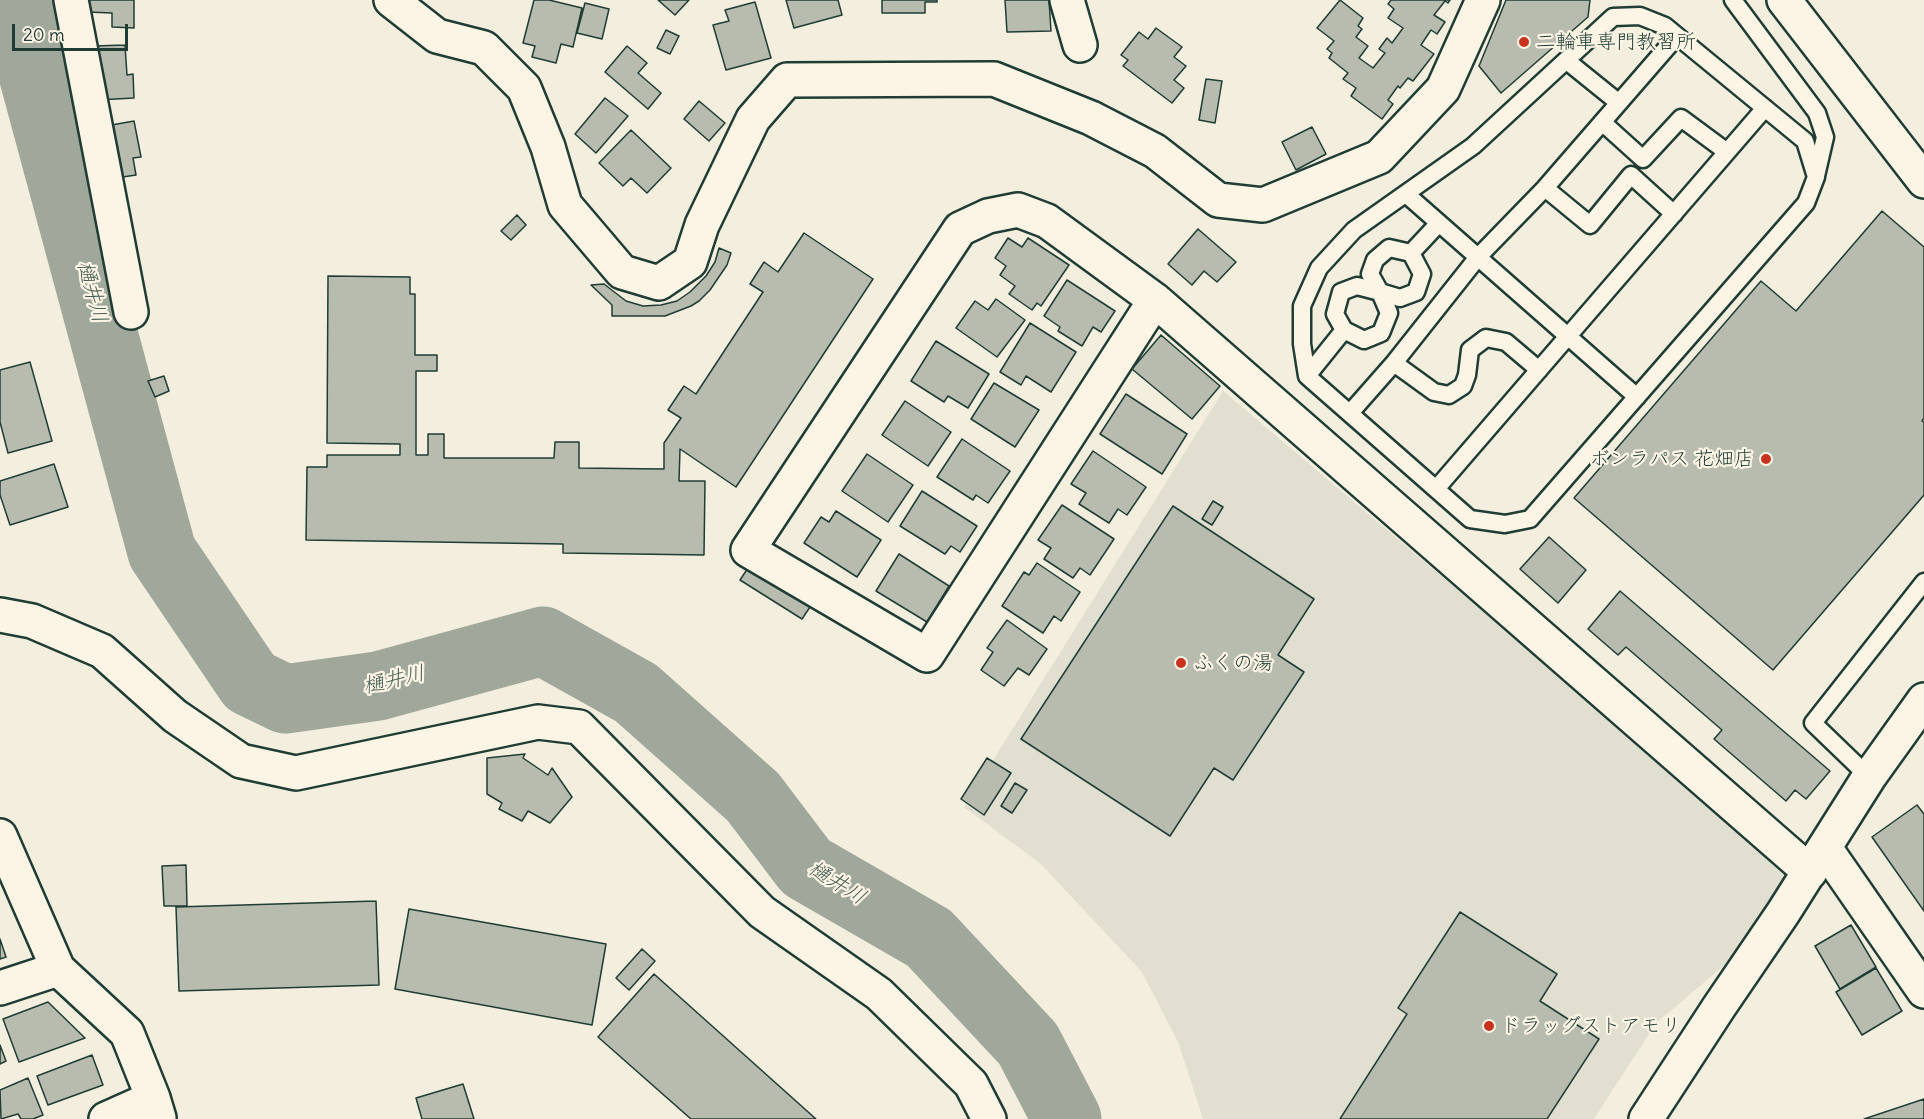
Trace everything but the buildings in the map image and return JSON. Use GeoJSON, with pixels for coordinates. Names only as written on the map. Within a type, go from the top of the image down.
{"type":"FeatureCollection","features":[{"type":"Feature","properties":{"kind":"street"},"geometry":{"type":"LineString","coordinates":[[71,0],[131,312]]}},
{"type":"Feature","properties":{"kind":"street"},"geometry":{"type":"LineString","coordinates":[[391,0],[437,36],[484,48],[524,88],[548,147],[565,205],[622,272],[659,283],[690,262],[702,225],[753,119],[787,80],[994,79],[1091,118],[1155,151],[1218,200],[1263,205],[1379,157],[1443,89],[1483,0]]}},
{"type":"Feature","properties":{"kind":"street"},"geometry":{"type":"LineString","coordinates":[[1067,0],[1080,45]]}},
{"type":"Feature","properties":{"kind":"street"},"geometry":{"type":"LineString","coordinates":[[1784,0],[1924,181]]}},
{"type":"Feature","properties":{"kind":"street"},"geometry":{"type":"LineString","coordinates":[[1155,300],[927,655],[748,550],[960,229],[988,216],[1018,210],[1047,221],[1155,300],[1818,860],[1924,991]]}},
{"type":"Feature","properties":{"kind":"street"},"geometry":{"type":"LineString","coordinates":[[0,615],[32,621],[102,651],[175,716],[241,761],[296,773],[538,722],[579,727],[762,912],[879,994],[970,1084],[989,1119]]}},
{"type":"Feature","properties":{"kind":"street"},"geometry":{"type":"LineString","coordinates":[[1646,1119],[1818,860],[1869,777],[1924,700]]}},
{"type":"Feature","properties":{"kind":"street"},"geometry":{"type":"LineString","coordinates":[[0,836],[58,969],[127,1033],[156,1109],[105,1119]]}},
{"type":"Feature","properties":{"kind":"street"},"geometry":{"type":"LineString","coordinates":[[0,988],[58,969]]}},
{"type":"Feature","properties":{"kind":"lane"},"geometry":{"type":"LineString","coordinates":[[1733,0],[1817,113],[1826,137],[1816,177],[1806,203],[1530,519],[1505,524],[1470,519],[1307,376],[1302,344],[1302,306],[1319,268],[1354,231],[1473,146],[1612,17],[1639,8],[1665,26],[1805,141],[1816,177]]}},
{"type":"Feature","properties":{"kind":"lane"},"geometry":{"type":"LineString","coordinates":[[1350,414],[1478,258],[1545,188],[1677,36]]}},
{"type":"Feature","properties":{"kind":"lane"},"geometry":{"type":"LineString","coordinates":[[1567,61],[1619,103]]}},
{"type":"Feature","properties":{"kind":"lane"},"geometry":{"type":"LineString","coordinates":[[1436,489],[1765,108]]}},
{"type":"Feature","properties":{"kind":"lane"},"geometry":{"type":"LineString","coordinates":[[1602,122],[1643,159],[1682,118],[1727,152]]}},
{"type":"Feature","properties":{"kind":"lane"},"geometry":{"type":"LineString","coordinates":[[1545,188],[1590,225],[1631,175],[1674,214]]}},
{"type":"Feature","properties":{"kind":"lane"},"geometry":{"type":"LineString","coordinates":[[1406,194],[1637,397]]}},
{"type":"Feature","properties":{"kind":"lane"},"geometry":{"type":"LineString","coordinates":[[1411,253],[1439,223]]}},
{"type":"Feature","properties":{"kind":"lane"},"geometry":{"type":"LineString","coordinates":[[1411,253],[1389,248],[1375,260],[1370,274],[1380,292],[1389,313],[1381,333],[1364,340],[1344,330],[1335,314],[1341,292],[1357,286],[1380,292],[1400,298],[1416,292],[1422,274],[1411,253]]}},
{"type":"Feature","properties":{"kind":"lane"},"geometry":{"type":"LineString","coordinates":[[1307,376],[1344,330]]}},
{"type":"Feature","properties":{"kind":"lane"},"geometry":{"type":"LineString","coordinates":[[1394,363],[1434,392],[1449,395],[1463,386],[1470,350],[1486,338],[1506,342],[1539,370]]}},
{"type":"Feature","properties":{"kind":"lane"},"geometry":{"type":"LineString","coordinates":[[1869,777],[1812,723],[1924,582]]}},
{"type":"Feature","properties":{"kind":"shaded area"},"geometry":{"type":"Polygon","coordinates":[[[1223,391],[1790,871],[1739,953],[1656,1023],[1594,1119],[1203,1119],[1179,1044],[1142,972],[1041,864],[964,807],[1223,391]]]}},
{"type":"Feature","properties":{"kind":"waterway","name":"樋井川"},"geometry":{"type":"LineString","coordinates":[[22,0],[27,52],[162,552],[250,682],[285,699],[378,686],[543,641],[636,693],[753,797],[806,867],[929,938],[1028,1044],[1067,1119]]}},
{"type":"Feature","properties":{"kind":"place","name":"二輪車専門教習所"},"geometry":{"type":"Point","coordinates":[1524,42]}},
{"type":"Feature","properties":{"kind":"place","name":"ボンラパス 花畑店"},"geometry":{"type":"Point","coordinates":[1766,459]}},
{"type":"Feature","properties":{"kind":"place","name":"ふくの湯"},"geometry":{"type":"Point","coordinates":[1181,663]}},
{"type":"Feature","properties":{"kind":"place","name":"ドラッグストアモリ"},"geometry":{"type":"Point","coordinates":[1489,1026]}}]}
